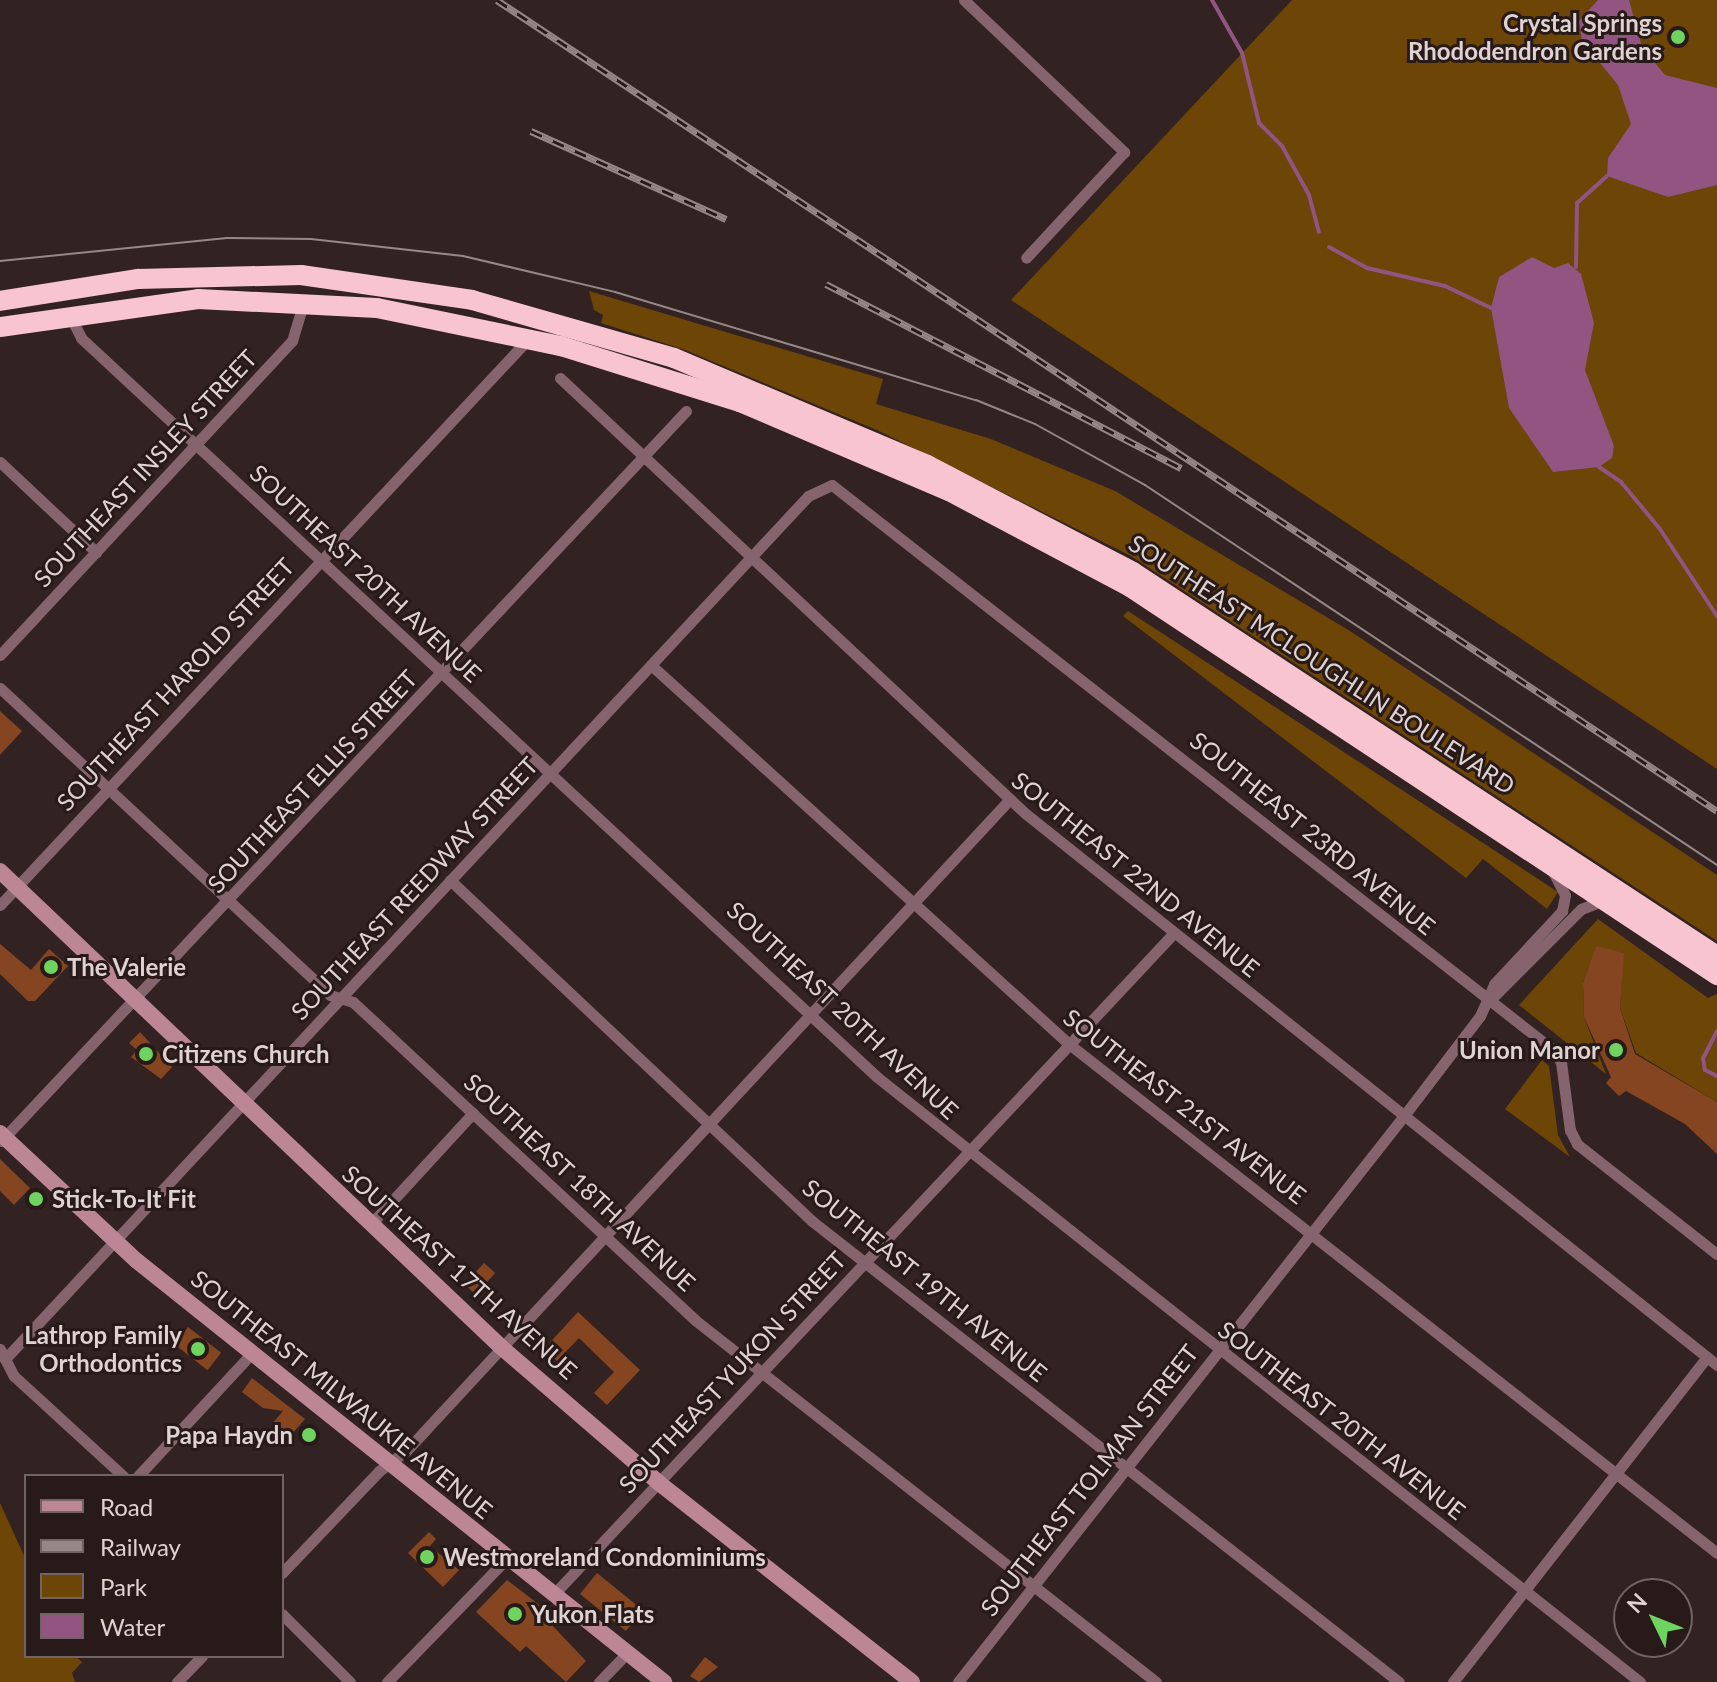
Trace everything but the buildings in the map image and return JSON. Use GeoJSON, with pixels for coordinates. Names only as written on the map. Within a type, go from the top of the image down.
{"type":"FeatureCollection","features":[{"type":"Feature","properties":{"kind":"highway","name":"SOUTHEAST MCLOUGHLIN BOULEVARD"},"geometry":{"type":"LineString","coordinates":[[0,301],[160,277],[301,275],[417,289],[547,319],[674,358],[861,435],[1094,550],[1205,615],[1717,956]]}},
{"type":"Feature","properties":{"kind":"highway","name":"SOUTHEAST MCLOUGHLIN BOULEVARD"},"geometry":{"type":"LineString","coordinates":[[0,327],[68,313],[198,299],[304,301],[407,313],[528,339],[740,402],[1010,521],[1214,638],[1717,975]]}},
{"type":"Feature","properties":{"kind":"street"},"geometry":{"type":"LineString","coordinates":[[964,0],[1124,152],[1026,258]]}},
{"type":"Feature","properties":{"kind":"street","name":"SOUTHEAST INSLEY STREET"},"geometry":{"type":"LineString","coordinates":[[0,655],[292,341],[304,301]]}},
{"type":"Feature","properties":{"kind":"street","name":"SOUTHEAST 20TH AVENUE"},"geometry":{"type":"LineString","coordinates":[[68,313],[81,338],[550,774],[812,1010],[877,1077],[1217,1351],[1640,1682]]}},
{"type":"Feature","properties":{"kind":"street","name":"SOUTHEAST HAROLD STREET"},"geometry":{"type":"LineString","coordinates":[[0,905],[547,319]]}},
{"type":"Feature","properties":{"kind":"street","name":"SOUTHEAST 22ND AVENUE"},"geometry":{"type":"LineString","coordinates":[[560,378],[1009,800],[1172,935],[1717,1365]]}},
{"type":"Feature","properties":{"kind":"street","name":"SOUTHEAST ELLIS STREET"},"geometry":{"type":"LineString","coordinates":[[2,1137],[136,1002],[686,411]]}},
{"type":"Feature","properties":{"kind":"street"},"geometry":{"type":"LineString","coordinates":[[0,462],[96,552]]}},
{"type":"Feature","properties":{"kind":"street","name":"SOUTHEAST REEDWAY STREET"},"geometry":{"type":"LineString","coordinates":[[2,1354],[114,1242],[751,557],[825,485]]}},
{"type":"Feature","properties":{"kind":"street","name":"SOUTHEAST 23RD AVENUE"},"geometry":{"type":"LineString","coordinates":[[825,485],[845,490],[1558,1055],[1577,1144],[1717,1254]]}},
{"type":"Feature","properties":{"kind":"street","name":"SOUTHEAST 21ST AVENUE"},"geometry":{"type":"LineString","coordinates":[[651,665],[910,905],[1069,1044],[1717,1553]]}},
{"type":"Feature","properties":{"kind":"street","name":"SOUTHEAST 18TH AVENUE"},"geometry":{"type":"LineString","coordinates":[[0,688],[231,899],[330,995],[342,998],[762,1373],[1156,1682]]}},
{"type":"Feature","properties":{"kind":"street"},"geometry":{"type":"LineString","coordinates":[[284,1571],[501,1347],[1009,800]]}},
{"type":"Feature","properties":{"kind":"street","name":"SOUTHEAST TOLMAN STREET"},"geometry":{"type":"LineString","coordinates":[[1489,1001],[1494,984],[1565,903],[1549,863]]}},
{"type":"Feature","properties":{"kind":"street","name":"SOUTHEAST 17TH AVENUE"},"geometry":{"type":"LineString","coordinates":[[0,871],[242,1105],[501,1347],[659,1483],[912,1682]]}},
{"type":"Feature","properties":{"kind":"street","name":"SOUTHEAST 19TH AVENUE"},"geometry":{"type":"LineString","coordinates":[[450,880],[709,1121],[795,1206],[1399,1682]]}},
{"type":"Feature","properties":{"kind":"street","name":"SOUTHEAST TOLMAN STREET"},"geometry":{"type":"LineString","coordinates":[[958,1682],[1403,1117],[1489,1001],[1581,909],[1604,900]]}},
{"type":"Feature","properties":{"kind":"street","name":"SOUTHEAST YUKON STREET"},"geometry":{"type":"LineString","coordinates":[[554,1594],[1172,935]]}},
{"type":"Feature","properties":{"kind":"street"},"geometry":{"type":"LineString","coordinates":[[370,1225],[473,1113]]}},
{"type":"Feature","properties":{"kind":"street","name":"SOUTHEAST MILWAUKIE AVENUE"},"geometry":{"type":"LineString","coordinates":[[2,1137],[114,1242],[664,1682]]}},
{"type":"Feature","properties":{"kind":"street"},"geometry":{"type":"LineString","coordinates":[[140,1474],[252,1353]]}},
{"type":"Feature","properties":{"kind":"street"},"geometry":{"type":"LineString","coordinates":[[2,1354],[14,1376],[121,1474]]}},
{"type":"Feature","properties":{"kind":"street"},"geometry":{"type":"LineString","coordinates":[[1453,1682],[1707,1357]]}},
{"type":"Feature","properties":{"kind":"street"},"geometry":{"type":"LineString","coordinates":[[387,1682],[508,1557]]}},
{"type":"Feature","properties":{"kind":"street"},"geometry":{"type":"LineString","coordinates":[[284,1616],[350,1682]]}},
{"type":"Feature","properties":{"kind":"street"},"geometry":{"type":"LineString","coordinates":[[599,1682],[627,1653]]}},
{"type":"Feature","properties":{"kind":"street"},"geometry":{"type":"LineString","coordinates":[[177,1682],[200,1658]]}},
{"type":"Feature","properties":{"kind":"green space"},"geometry":{"type":"Polygon","coordinates":[[[1292,0],[1717,0],[1717,769],[1011,300],[1292,0]]]}},
{"type":"Feature","properties":{"kind":"green space"},"geometry":{"type":"Polygon","coordinates":[[[589,291],[883,379],[876,404],[991,439],[1115,491],[1350,631],[1717,875],[1717,941],[1131,556],[879,431],[685,350],[601,323],[603,315],[594,310],[589,291]]]}},
{"type":"Feature","properties":{"kind":"green space"},"geometry":{"type":"Polygon","coordinates":[[[1128,611],[1558,892],[1547,909],[1483,859],[1466,878],[1123,616],[1128,611]]]}},
{"type":"Feature","properties":{"kind":"green space"},"geometry":{"type":"Polygon","coordinates":[[[1598,919],[1708,998],[1717,994],[1717,1102],[1636,1053],[1620,1008],[1623,953],[1596,947],[1583,983],[1584,1017],[1606,1074],[1519,1005],[1598,919]]]}},
{"type":"Feature","properties":{"kind":"green space"},"geometry":{"type":"Polygon","coordinates":[[[1542,1060],[1549,1066],[1558,1135],[1570,1157],[1505,1109],[1542,1060]]]}},
{"type":"Feature","properties":{"kind":"green space"},"geometry":{"type":"Polygon","coordinates":[[[0,1503],[24,1556],[24,1658],[77,1658],[82,1662],[72,1673],[75,1682],[0,1682],[0,1503]]]}},
{"type":"Feature","properties":{"kind":"water"},"geometry":{"type":"Polygon","coordinates":[[[1598,0],[1629,0],[1642,47],[1665,75],[1717,88],[1717,185],[1668,197],[1607,176],[1608,158],[1631,124],[1618,85],[1582,41],[1579,21],[1598,0]]]}},
{"type":"Feature","properties":{"kind":"water"},"geometry":{"type":"Polygon","coordinates":[[[1532,257],[1554,268],[1568,263],[1581,274],[1594,323],[1585,370],[1614,446],[1612,458],[1599,467],[1553,472],[1509,408],[1491,308],[1499,277],[1532,257]]]}},
{"type":"Feature","properties":{"kind":"waterway"},"geometry":{"type":"LineString","coordinates":[[1212,0],[1242,53],[1259,123],[1282,146],[1309,195],[1319,232]]}},
{"type":"Feature","properties":{"kind":"waterway"},"geometry":{"type":"LineString","coordinates":[[1576,267],[1577,203],[1607,176]]}},
{"type":"Feature","properties":{"kind":"waterway"},"geometry":{"type":"LineString","coordinates":[[1329,247],[1367,268],[1445,286],[1491,308]]}},
{"type":"Feature","properties":{"kind":"waterway"},"geometry":{"type":"LineString","coordinates":[[1599,467],[1621,482],[1660,529],[1717,616]]}},
{"type":"Feature","properties":{"kind":"waterway"},"geometry":{"type":"LineString","coordinates":[[1717,1031],[1703,1058],[1705,1070],[1717,1076]]}},
{"type":"Feature","properties":{"kind":"tram line"},"geometry":{"type":"LineString","coordinates":[[0,261],[227,238],[311,239],[463,256],[615,292],[976,400],[1035,424],[1145,485],[1717,865]]}},
{"type":"Feature","properties":{"kind":"railway"},"geometry":{"type":"LineString","coordinates":[[497,0],[1717,811]]}},
{"type":"Feature","properties":{"kind":"railway"},"geometry":{"type":"LineString","coordinates":[[531,131],[726,219]]}},
{"type":"Feature","properties":{"kind":"railway"},"geometry":{"type":"LineString","coordinates":[[826,284],[1181,468]]}},
{"type":"Feature","properties":{"kind":"place","name":"Crystal Springs Rhododendron Gardens"},"geometry":{"type":"Point","coordinates":[1678,37]}},
{"type":"Feature","properties":{"kind":"place","name":"The Valerie"},"geometry":{"type":"Point","coordinates":[51,967]}},
{"type":"Feature","properties":{"kind":"place","name":"Union Manor"},"geometry":{"type":"Point","coordinates":[1616,1050]}},
{"type":"Feature","properties":{"kind":"place","name":"Citizens Church"},"geometry":{"type":"Point","coordinates":[146,1054]}},
{"type":"Feature","properties":{"kind":"place","name":"Stick-To-It Fit"},"geometry":{"type":"Point","coordinates":[36,1199]}},
{"type":"Feature","properties":{"kind":"place","name":"Lathrop Family Orthodontics"},"geometry":{"type":"Point","coordinates":[198,1349]}},
{"type":"Feature","properties":{"kind":"place","name":"Papa Haydn"},"geometry":{"type":"Point","coordinates":[309,1435]}},
{"type":"Feature","properties":{"kind":"place","name":"Westmoreland Condominiums"},"geometry":{"type":"Point","coordinates":[427,1557]}},
{"type":"Feature","properties":{"kind":"place","name":"Yukon Flats"},"geometry":{"type":"Point","coordinates":[515,1614]}}]}
